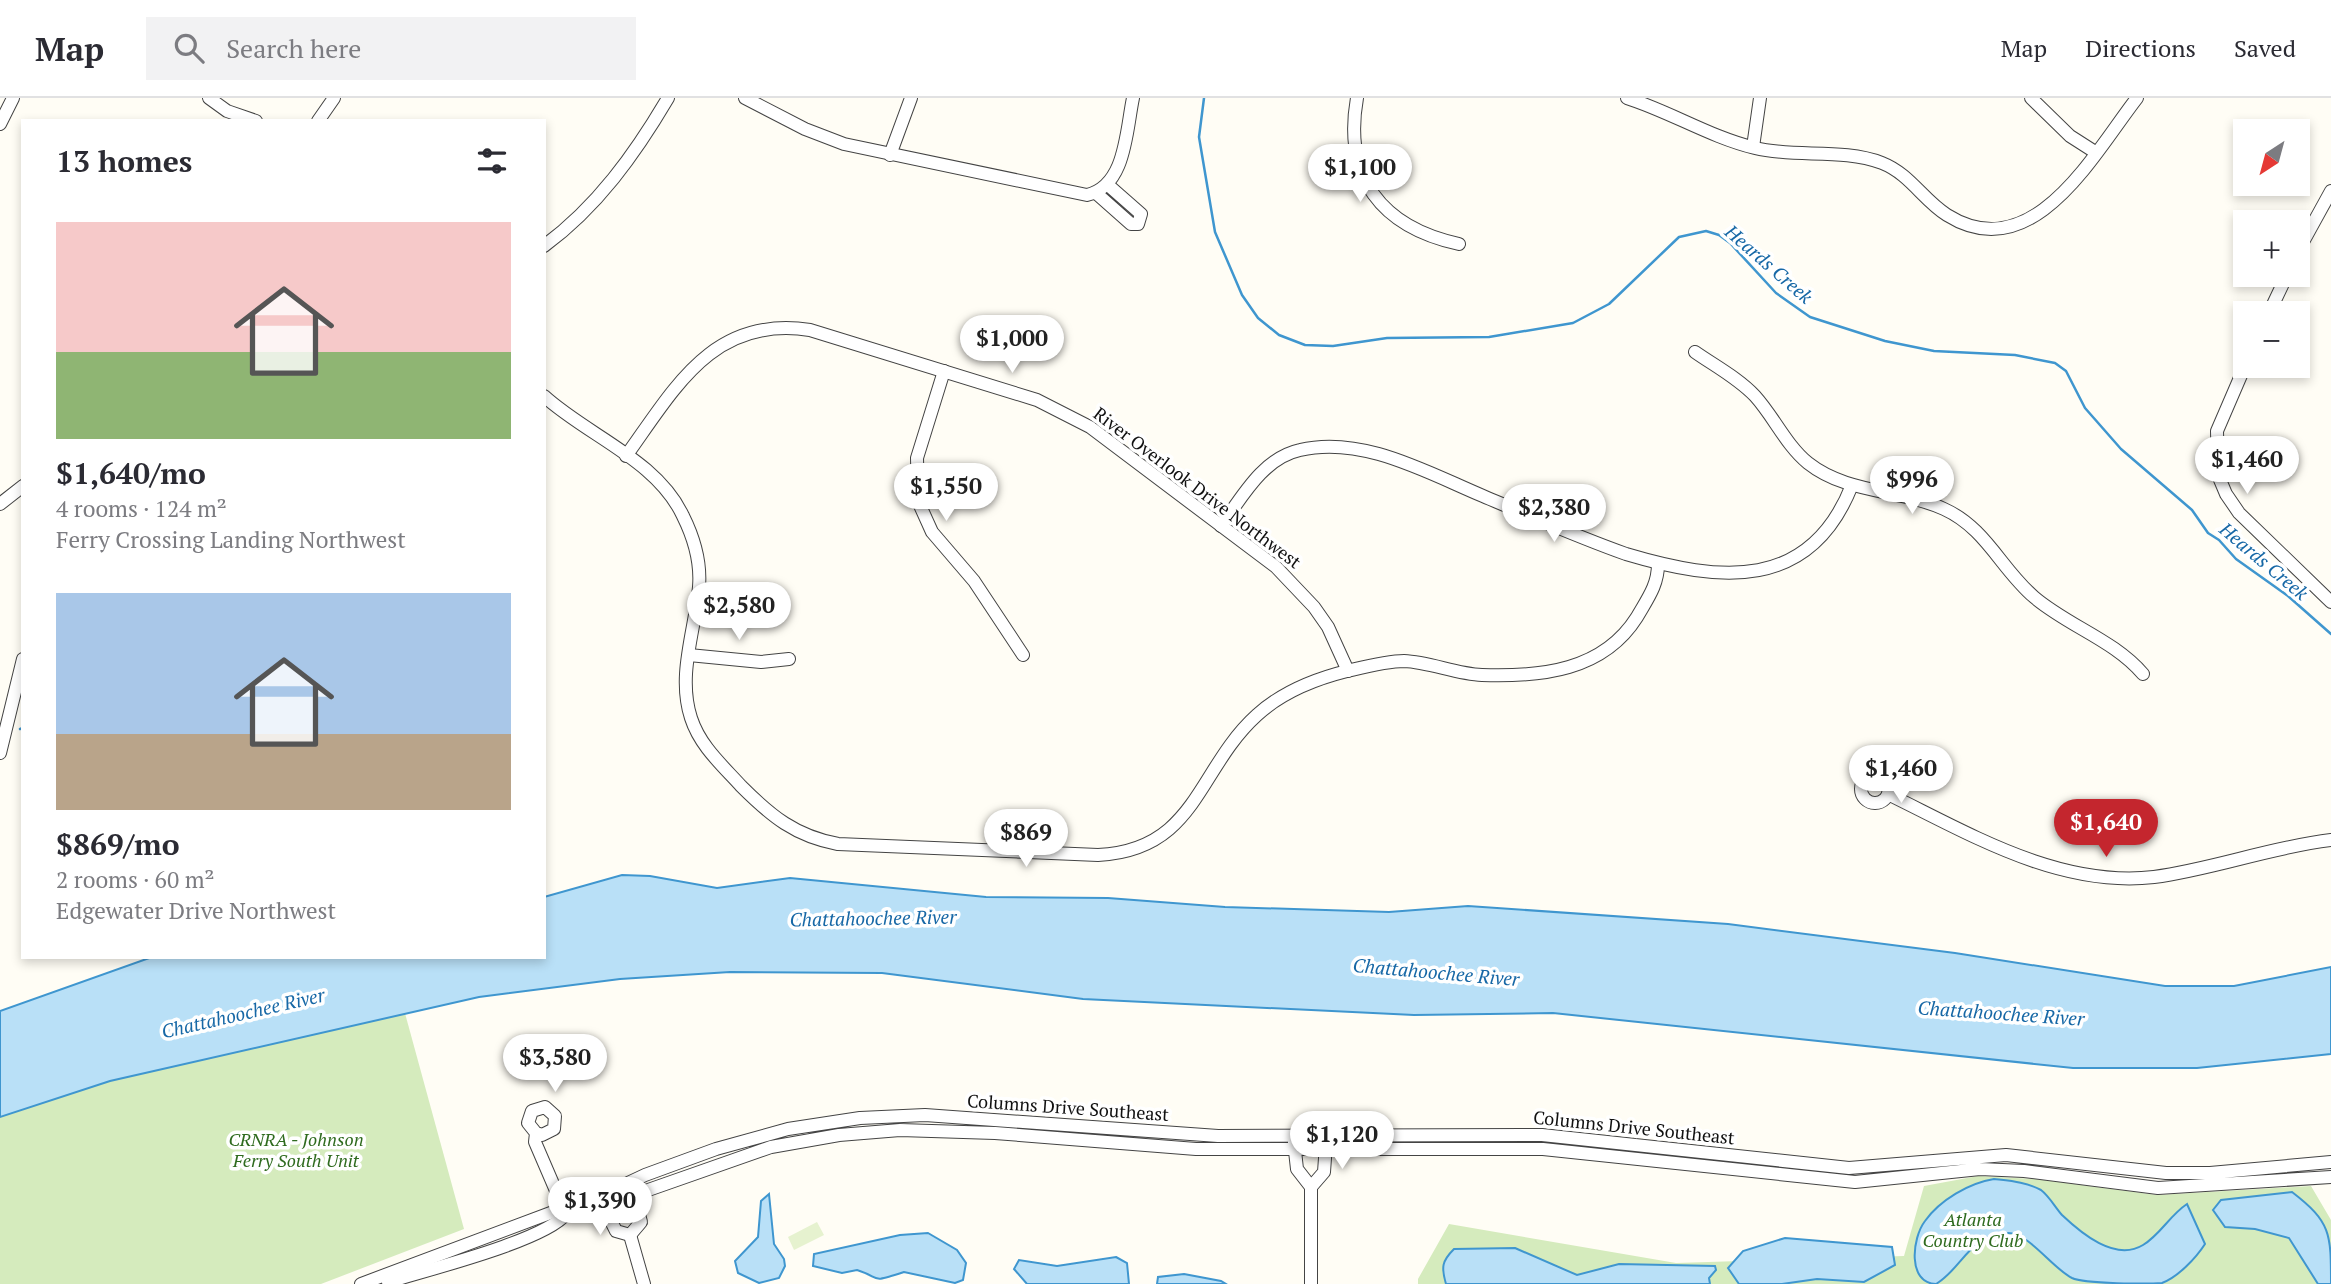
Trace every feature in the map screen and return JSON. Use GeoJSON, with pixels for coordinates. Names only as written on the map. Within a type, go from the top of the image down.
{"type":"FeatureCollection","features":[{"type":"Feature","properties":{"kind":"street"},"geometry":{"type":"LineString","coordinates":[[0,124],[13,98]]}},
{"type":"Feature","properties":{"kind":"street"},"geometry":{"type":"LineString","coordinates":[[209,98],[227,111],[250,119]]}},
{"type":"Feature","properties":{"kind":"street"},"geometry":{"type":"LineString","coordinates":[[319,119],[334,98]]}},
{"type":"Feature","properties":{"kind":"street"},"geometry":{"type":"LineString","coordinates":[[546,244],[586,211],[615,177],[668,98]]}},
{"type":"Feature","properties":{"kind":"street"},"geometry":{"type":"LineString","coordinates":[[745,98],[814,134],[890,155],[1077,194],[1096,193],[1108,185],[1118,168],[1133,98]]}},
{"type":"Feature","properties":{"kind":"street"},"geometry":{"type":"LineString","coordinates":[[890,155],[911,98]]}},
{"type":"Feature","properties":{"kind":"street"},"geometry":{"type":"LineString","coordinates":[[1357,98],[1352,127],[1353,148],[1361,172],[1376,198],[1413,229],[1459,244]]}},
{"type":"Feature","properties":{"kind":"street"},"geometry":{"type":"LineString","coordinates":[[1627,98],[1753,147],[1880,162],[1907,177],[1949,216],[1969,225],[1992,229],[2019,225],[2045,212],[2060,197],[2137,98]]}},
{"type":"Feature","properties":{"kind":"street"},"geometry":{"type":"LineString","coordinates":[[1753,147],[1760,98]]}},
{"type":"Feature","properties":{"kind":"street"},"geometry":{"type":"LineString","coordinates":[[2031,98],[2070,135],[2095,152]]}},
{"type":"Feature","properties":{"kind":"street"},"geometry":{"type":"LineString","coordinates":[[1096,193],[1131,224],[1138,224],[1141,214],[1108,185]]}},
{"type":"Feature","properties":{"kind":"street"},"geometry":{"type":"LineString","coordinates":[[2310,229],[2331,191]]}},
{"type":"Feature","properties":{"kind":"street","name":"River Overlook Drive Northwest"},"geometry":{"type":"LineString","coordinates":[[626,456],[694,364],[720,345],[754,332],[782,328],[810,330],[1037,400],[1073,416],[1276,567],[1302,592],[1328,627],[1348,671]]}},
{"type":"Feature","properties":{"kind":"street"},"geometry":{"type":"LineString","coordinates":[[1695,352],[1754,395],[1808,463],[1852,485],[1930,503],[1962,519],[1987,540],[2033,596],[2127,658],[2143,674]]}},
{"type":"Feature","properties":{"kind":"street"},"geometry":{"type":"LineString","coordinates":[[944,371],[917,458],[918,500],[932,532],[974,581],[1023,655]]}},
{"type":"Feature","properties":{"kind":"street"},"geometry":{"type":"LineString","coordinates":[[2240,378],[2217,431],[2215,446],[2218,475],[2226,494],[2239,513],[2331,602]]}},
{"type":"Feature","properties":{"kind":"street"},"geometry":{"type":"LineString","coordinates":[[546,397],[626,456],[668,492],[692,537],[699,585],[686,696],[701,740],[766,811],[795,832],[838,844],[1098,855],[1135,850],[1166,834],[1187,813],[1235,740],[1257,714],[1294,690],[1348,671],[1404,661],[1481,675],[1568,670],[1611,646],[1629,629],[1658,581],[1658,564]]}},
{"type":"Feature","properties":{"kind":"street"},"geometry":{"type":"LineString","coordinates":[[1221,526],[1256,478],[1278,459],[1299,450],[1345,448],[1394,459],[1595,543],[1658,564],[1733,575],[1757,573],[1781,566],[1810,548],[1828,531],[1852,485]]}},
{"type":"Feature","properties":{"kind":"street"},"geometry":{"type":"LineString","coordinates":[[0,504],[21,487]]}},
{"type":"Feature","properties":{"kind":"street"},"geometry":{"type":"LineString","coordinates":[[689,655],[761,662],[789,659]]}},
{"type":"Feature","properties":{"kind":"street"},"geometry":{"type":"LineString","coordinates":[[0,752],[21,667]]}},
{"type":"Feature","properties":{"kind":"street"},"geometry":{"type":"LineString","coordinates":[[1888,794],[2012,853],[2039,863],[2093,875],[2151,877],[2331,840]]}},
{"type":"Feature","properties":{"kind":"street","name":"Columns Drive Southeast"},"geometry":{"type":"LineString","coordinates":[[606,1199],[628,1183],[716,1149],[789,1129],[860,1118],[925,1115],[1218,1136],[1294,1143],[1326,1149],[1543,1149],[1854,1182],[1980,1169],[2024,1171],[2158,1188],[2331,1177]]}},
{"type":"Feature","properties":{"kind":"street","name":"Columns Drive Southeast"},"geometry":{"type":"LineString","coordinates":[[361,1284],[553,1213],[566,1214],[606,1199],[634,1195],[771,1147],[870,1132],[995,1133],[1196,1149],[1294,1143],[1326,1136],[1563,1136],[1849,1168],[1992,1155],[2166,1173],[2210,1173],[2331,1162]]}},
{"type":"Feature","properties":{"kind":"street"},"geometry":{"type":"LineString","coordinates":[[536,1133],[535,1142],[566,1214]]}},
{"type":"Feature","properties":{"kind":"street"},"geometry":{"type":"LineString","coordinates":[[1311,1187],[1324,1172],[1326,1136]]}},
{"type":"Feature","properties":{"kind":"street"},"geometry":{"type":"LineString","coordinates":[[1294,1143],[1297,1169],[1311,1187],[1311,1284]]}},
{"type":"Feature","properties":{"kind":"street"},"geometry":{"type":"LineString","coordinates":[[630,1235],[641,1222],[634,1195]]}},
{"type":"Feature","properties":{"kind":"street"},"geometry":{"type":"LineString","coordinates":[[606,1199],[616,1231],[630,1235]]}},
{"type":"Feature","properties":{"kind":"street","name":"Columns Drive Southeast"},"geometry":{"type":"LineString","coordinates":[[381,1284],[514,1241],[558,1223],[566,1214]]}},
{"type":"Feature","properties":{"kind":"street"},"geometry":{"type":"LineString","coordinates":[[630,1235],[644,1284]]}},
{"type":"Feature","properties":{"kind":"green space","name":"CRNRA - Johnson Ferry South Unit"},"geometry":{"type":"Polygon","coordinates":[[[403,1006],[464,1229],[321,1284],[0,1284],[0,1102],[403,1006]]]}},
{"type":"Feature","properties":{"kind":"green space","name":"Atlanta Country Club"},"geometry":{"type":"Polygon","coordinates":[[[1978,1176],[2036,1179],[2157,1195],[2311,1186],[2331,1220],[2331,1284],[1418,1284],[1418,1279],[1449,1224],[1676,1263],[1904,1256],[1924,1186],[1978,1176]]]}},
{"type":"Feature","properties":{"kind":"green space"},"geometry":{"type":"Polygon","coordinates":[[[817,1222],[824,1235],[794,1250],[788,1237],[817,1222]]]}},
{"type":"Feature","properties":{"kind":"water","name":"Chattahoochee River"},"geometry":{"type":"Polygon","coordinates":[[[622,875],[650,876],[717,888],[790,878],[986,897],[1108,898],[1225,907],[1389,912],[1468,906],[1728,924],[1955,953],[2165,986],[2234,986],[2331,967],[2331,1054],[2197,1068],[2073,1068],[1553,1013],[1414,1015],[1083,999],[882,973],[730,972],[620,979],[479,997],[110,1081],[0,1117],[0,1011],[146,959],[546,959],[546,896],[622,875]]]}},
{"type":"Feature","properties":{"kind":"water"},"geometry":{"type":"Polygon","coordinates":[[[1994,1179],[2041,1190],[2079,1230],[2099,1243],[2121,1250],[2132,1249],[2149,1241],[2187,1204],[2205,1244],[2186,1266],[2162,1283],[2117,1283],[2072,1278],[2024,1239],[2008,1233],[1985,1239],[1936,1284],[1927,1282],[1916,1268],[1915,1258],[1917,1238],[1925,1221],[1939,1206],[1956,1194],[1975,1184],[1994,1179]]]}},
{"type":"Feature","properties":{"kind":"water"},"geometry":{"type":"Polygon","coordinates":[[[2292,1192],[2315,1212],[2326,1230],[2331,1284],[2318,1284],[2289,1238],[2255,1229],[2225,1227],[2213,1210],[2221,1200],[2292,1192]]]}},
{"type":"Feature","properties":{"kind":"water"},"geometry":{"type":"Polygon","coordinates":[[[769,1194],[774,1244],[784,1259],[785,1266],[779,1278],[759,1283],[738,1273],[735,1261],[758,1237],[761,1201],[769,1194]]]}},
{"type":"Feature","properties":{"kind":"water"},"geometry":{"type":"Polygon","coordinates":[[[928,1233],[957,1250],[966,1263],[963,1280],[955,1283],[904,1272],[876,1278],[857,1270],[842,1273],[813,1266],[814,1254],[900,1235],[928,1233]]]}},
{"type":"Feature","properties":{"kind":"water"},"geometry":{"type":"Polygon","coordinates":[[[1785,1238],[1892,1247],[1895,1265],[1864,1282],[1817,1279],[1782,1284],[1739,1284],[1728,1268],[1743,1251],[1785,1238]]]}},
{"type":"Feature","properties":{"kind":"water"},"geometry":{"type":"Polygon","coordinates":[[[1515,1248],[1577,1275],[1619,1264],[1715,1266],[1716,1270],[1709,1278],[1710,1284],[1446,1284],[1444,1265],[1454,1249],[1515,1248]]]}},
{"type":"Feature","properties":{"kind":"water"},"geometry":{"type":"Polygon","coordinates":[[[1116,1257],[1127,1263],[1129,1284],[1027,1284],[1014,1269],[1019,1260],[1057,1266],[1116,1257]]]}},
{"type":"Feature","properties":{"kind":"water"},"geometry":{"type":"Polygon","coordinates":[[[1184,1274],[1226,1284],[1157,1284],[1158,1277],[1184,1274]]]}},
{"type":"Feature","properties":{"kind":"waterway","name":"Heards Creek"},"geometry":{"type":"LineString","coordinates":[[1204,98],[1199,137],[1215,232],[1242,295],[1258,318],[1279,335],[1305,345],[1333,346],[1387,338],[1489,337],[1573,323],[1609,304],[1679,237],[1706,231],[1719,235],[1730,243],[1776,293],[1810,317],[1885,341],[1934,351],[2015,355],[2055,363],[2066,371],[2085,408],[2121,449],[2192,510],[2208,533],[2219,540],[2236,559],[2288,596],[2331,634]]}}]}
